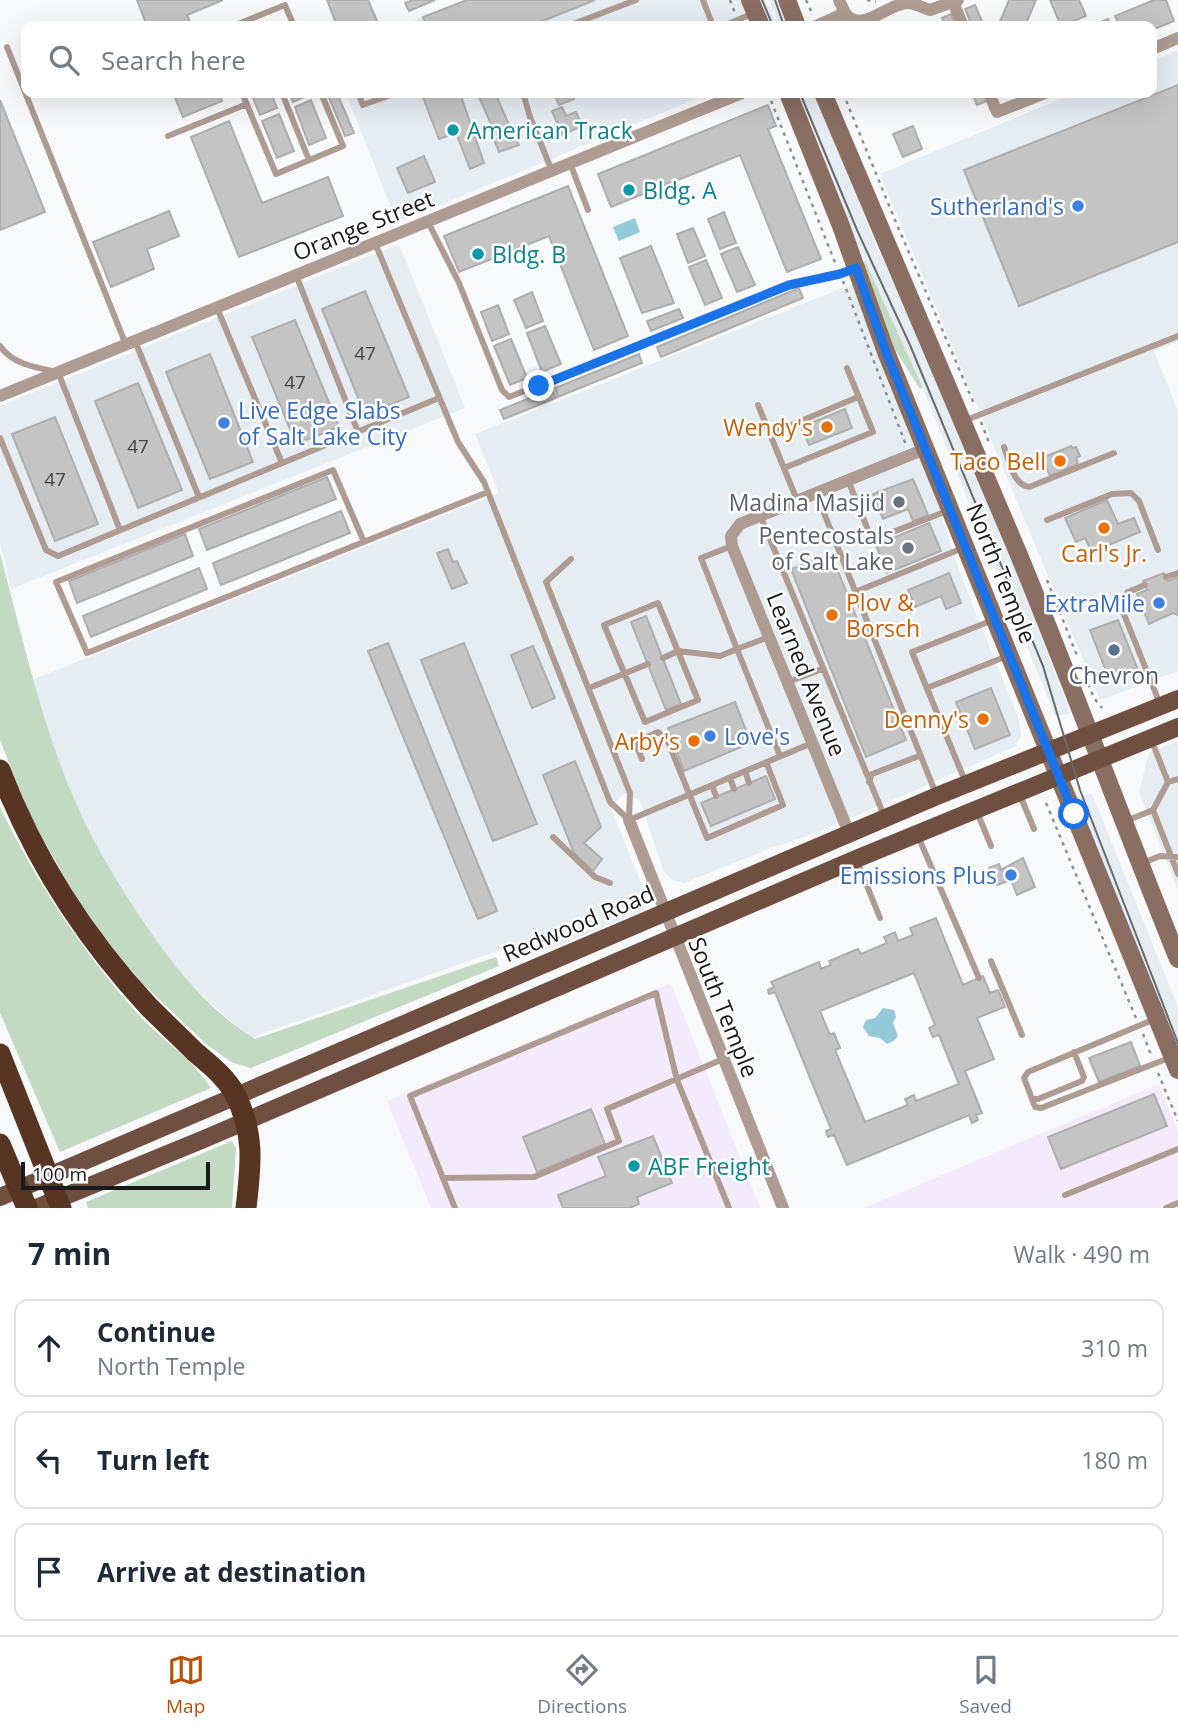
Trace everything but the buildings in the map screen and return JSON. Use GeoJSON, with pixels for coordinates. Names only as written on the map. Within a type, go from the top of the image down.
{"type":"FeatureCollection","features":[{"type":"Feature","properties":{"kind":"highway"},"geometry":{"type":"LineString","coordinates":[[0,770],[15,810],[42,863],[80,924],[111,964],[151,1008],[225,1079],[236,1096],[250,1132],[251,1160],[246,1208]]}},
{"type":"Feature","properties":{"kind":"highway"},"geometry":{"type":"LineString","coordinates":[[0,1054],[60,1208]]}},
{"type":"Feature","properties":{"kind":"highway"},"geometry":{"type":"LineString","coordinates":[[0,1076],[60,1208]]}},
{"type":"Feature","properties":{"kind":"highway"},"geometry":{"type":"LineString","coordinates":[[0,1144],[27,1208]]}},
{"type":"Feature","properties":{"kind":"main road"},"geometry":{"type":"LineString","coordinates":[[787,0],[795,21]]}},
{"type":"Feature","properties":{"kind":"main road","name":"North Temple"},"geometry":{"type":"LineString","coordinates":[[790,98],[886,352],[1175,1063]]}},
{"type":"Feature","properties":{"kind":"main road","name":"North Temple"},"geometry":{"type":"LineString","coordinates":[[825,98],[1018,555],[1177,952]]}},
{"type":"Feature","properties":{"kind":"main road","name":"Redwood Road"},"geometry":{"type":"LineString","coordinates":[[0,1197],[967,783],[1178,699]]}},
{"type":"Feature","properties":{"kind":"main road"},"geometry":{"type":"LineString","coordinates":[[36,1208],[246,1121],[856,859],[1178,727]]}},
{"type":"Feature","properties":{"kind":"street"},"geometry":{"type":"LineString","coordinates":[[839,0],[849,19],[856,21]]}},
{"type":"Feature","properties":{"kind":"street"},"geometry":{"type":"LineString","coordinates":[[861,21],[910,2],[930,10],[956,1],[962,21]]}},
{"type":"Feature","properties":{"kind":"street"},"geometry":{"type":"LineString","coordinates":[[827,21],[845,13]]}},
{"type":"Feature","properties":{"kind":"street"},"geometry":{"type":"LineString","coordinates":[[1157,47],[1178,38]]}},
{"type":"Feature","properties":{"kind":"street","name":"Orange Street"},"geometry":{"type":"LineString","coordinates":[[0,396],[730,98]]}},
{"type":"Feature","properties":{"kind":"street"},"geometry":{"type":"LineString","coordinates":[[991,98],[997,112],[1032,98]]}},
{"type":"Feature","properties":{"kind":"street"},"geometry":{"type":"LineString","coordinates":[[760,516],[925,449]]}},
{"type":"Feature","properties":{"kind":"street","name":"Learned Avenue"},"geometry":{"type":"LineString","coordinates":[[760,516],[740,524],[733,531],[732,546],[849,833]]}},
{"type":"Feature","properties":{"kind":"street","name":"South Temple"},"geometry":{"type":"LineString","coordinates":[[629,820],[783,1208]]}},
{"type":"Feature","properties":{"kind":"lane"},"geometry":{"type":"LineString","coordinates":[[581,21],[636,0]]}},
{"type":"Feature","properties":{"kind":"lane"},"geometry":{"type":"LineString","coordinates":[[703,0],[711,21]]}},
{"type":"Feature","properties":{"kind":"lane"},"geometry":{"type":"LineString","coordinates":[[244,21],[285,5],[292,21]]}},
{"type":"Feature","properties":{"kind":"lane"},"geometry":{"type":"LineString","coordinates":[[736,21],[756,13]]}},
{"type":"Feature","properties":{"kind":"lane"},"geometry":{"type":"LineString","coordinates":[[7,47],[21,80]]}},
{"type":"Feature","properties":{"kind":"lane"},"geometry":{"type":"LineString","coordinates":[[28,98],[199,498]]}},
{"type":"Feature","properties":{"kind":"lane"},"geometry":{"type":"LineString","coordinates":[[244,98],[276,174],[343,146],[323,98]]}},
{"type":"Feature","properties":{"kind":"lane"},"geometry":{"type":"LineString","coordinates":[[284,98],[309,160]]}},
{"type":"Feature","properties":{"kind":"lane"},"geometry":{"type":"LineString","coordinates":[[360,98],[363,105],[382,98]]}},
{"type":"Feature","properties":{"kind":"lane"},"geometry":{"type":"LineString","coordinates":[[524,98],[552,171]]}},
{"type":"Feature","properties":{"kind":"lane"},"geometry":{"type":"LineString","coordinates":[[168,136],[247,104]]}},
{"type":"Feature","properties":{"kind":"lane"},"geometry":{"type":"LineString","coordinates":[[570,163],[589,210]]}},
{"type":"Feature","properties":{"kind":"lane"},"geometry":{"type":"LineString","coordinates":[[428,222],[459,283],[502,390],[509,397],[789,285],[856,268]]}},
{"type":"Feature","properties":{"kind":"lane"},"geometry":{"type":"LineString","coordinates":[[375,243],[458,442],[484,482],[610,802],[629,820]]}},
{"type":"Feature","properties":{"kind":"lane"},"geometry":{"type":"LineString","coordinates":[[296,275],[358,432]]}},
{"type":"Feature","properties":{"kind":"lane"},"geometry":{"type":"LineString","coordinates":[[217,307],[282,463]]}},
{"type":"Feature","properties":{"kind":"lane"},"geometry":{"type":"LineString","coordinates":[[962,422],[1178,336]]}},
{"type":"Feature","properties":{"kind":"lane"},"geometry":{"type":"LineString","coordinates":[[0,346],[8,355],[26,365],[58,372],[120,530]]}},
{"type":"Feature","properties":{"kind":"lane"},"geometry":{"type":"LineString","coordinates":[[784,468],[873,432],[847,368]]}},
{"type":"Feature","properties":{"kind":"lane"},"geometry":{"type":"LineString","coordinates":[[770,434],[858,397]]}},
{"type":"Feature","properties":{"kind":"lane"},"geometry":{"type":"LineString","coordinates":[[0,438],[46,550],[58,556],[439,398]]}},
{"type":"Feature","properties":{"kind":"lane"},"geometry":{"type":"LineString","coordinates":[[758,405],[798,500]]}},
{"type":"Feature","properties":{"kind":"lane"},"geometry":{"type":"LineString","coordinates":[[1004,447],[1017,481],[1022,486],[1029,487],[1114,453]]}},
{"type":"Feature","properties":{"kind":"lane"},"geometry":{"type":"LineString","coordinates":[[364,542],[333,470],[55,582],[87,653],[364,542],[488,492]]}},
{"type":"Feature","properties":{"kind":"lane"},"geometry":{"type":"LineString","coordinates":[[848,480],[872,540],[950,510]]}},
{"type":"Feature","properties":{"kind":"lane"},"geometry":{"type":"LineString","coordinates":[[816,493],[937,796]]}},
{"type":"Feature","properties":{"kind":"lane"},"geometry":{"type":"LineString","coordinates":[[1047,520],[1112,494],[1131,493],[1139,501],[1158,550]]}},
{"type":"Feature","properties":{"kind":"lane"},"geometry":{"type":"LineString","coordinates":[[760,516],[885,818]]}},
{"type":"Feature","properties":{"kind":"lane"},"geometry":{"type":"LineString","coordinates":[[732,546],[701,558],[780,756]]}},
{"type":"Feature","properties":{"kind":"lane"},"geometry":{"type":"LineString","coordinates":[[855,592],[965,547]]}},
{"type":"Feature","properties":{"kind":"lane"},"geometry":{"type":"LineString","coordinates":[[571,559],[547,582],[630,793],[629,820]]}},
{"type":"Feature","properties":{"kind":"lane"},"geometry":{"type":"LineString","coordinates":[[1166,577],[1178,573]]}},
{"type":"Feature","properties":{"kind":"lane"},"geometry":{"type":"LineString","coordinates":[[1145,585],[1123,596],[1119,602],[1160,706]]}},
{"type":"Feature","properties":{"kind":"lane"},"geometry":{"type":"LineString","coordinates":[[658,603],[698,700],[645,722],[625,674],[604,625],[658,603]]}},
{"type":"Feature","properties":{"kind":"lane"},"geometry":{"type":"LineString","coordinates":[[967,783],[912,652],[995,619]]}},
{"type":"Feature","properties":{"kind":"lane"},"geometry":{"type":"LineString","coordinates":[[663,658],[678,651],[720,656],[769,637]]}},
{"type":"Feature","properties":{"kind":"lane"},"geometry":{"type":"LineString","coordinates":[[927,688],[1009,655]]}},
{"type":"Feature","properties":{"kind":"lane"},"geometry":{"type":"LineString","coordinates":[[589,688],[648,664]]}},
{"type":"Feature","properties":{"kind":"lane"},"geometry":{"type":"LineString","coordinates":[[788,682],[822,669]]}},
{"type":"Feature","properties":{"kind":"lane"},"geometry":{"type":"LineString","coordinates":[[642,759],[636,747],[640,740],[658,732],[667,739],[707,838],[783,805],[766,762]]}},
{"type":"Feature","properties":{"kind":"lane"},"geometry":{"type":"LineString","coordinates":[[1150,738],[1168,782]]}},
{"type":"Feature","properties":{"kind":"lane"},"geometry":{"type":"LineString","coordinates":[[629,820],[812,743]]}},
{"type":"Feature","properties":{"kind":"lane"},"geometry":{"type":"LineString","coordinates":[[869,782],[872,774],[919,755]]}},
{"type":"Feature","properties":{"kind":"lane"},"geometry":{"type":"LineString","coordinates":[[745,771],[749,783]]}},
{"type":"Feature","properties":{"kind":"lane"},"geometry":{"type":"LineString","coordinates":[[730,778],[734,789]]}},
{"type":"Feature","properties":{"kind":"lane"},"geometry":{"type":"LineString","coordinates":[[1123,822],[1153,810],[1168,782],[1178,779]]}},
{"type":"Feature","properties":{"kind":"lane"},"geometry":{"type":"LineString","coordinates":[[712,785],[716,796]]}},
{"type":"Feature","properties":{"kind":"lane"},"geometry":{"type":"LineString","coordinates":[[1018,792],[1034,829]]}},
{"type":"Feature","properties":{"kind":"lane"},"geometry":{"type":"LineString","coordinates":[[759,806],[762,814]]}},
{"type":"Feature","properties":{"kind":"lane"},"geometry":{"type":"LineString","coordinates":[[976,810],[991,846]]}},
{"type":"Feature","properties":{"kind":"lane"},"geometry":{"type":"LineString","coordinates":[[1153,810],[1175,857],[1178,874]]}},
{"type":"Feature","properties":{"kind":"lane"},"geometry":{"type":"LineString","coordinates":[[744,812],[747,821]]}},
{"type":"Feature","properties":{"kind":"lane"},"geometry":{"type":"LineString","coordinates":[[725,820],[729,829]]}},
{"type":"Feature","properties":{"kind":"lane"},"geometry":{"type":"LineString","coordinates":[[918,834],[979,978]]}},
{"type":"Feature","properties":{"kind":"lane"},"geometry":{"type":"LineString","coordinates":[[553,837],[595,877],[610,883]]}},
{"type":"Feature","properties":{"kind":"lane"},"geometry":{"type":"LineString","coordinates":[[1140,864],[1160,856],[1175,857]]}},
{"type":"Feature","properties":{"kind":"lane"},"geometry":{"type":"LineString","coordinates":[[856,859],[880,918]]}},
{"type":"Feature","properties":{"kind":"lane"},"geometry":{"type":"LineString","coordinates":[[991,961],[1021,1035]]}},
{"type":"Feature","properties":{"kind":"lane"},"geometry":{"type":"LineString","coordinates":[[455,1208],[410,1096],[656,993],[677,1080],[729,1208]]}},
{"type":"Feature","properties":{"kind":"lane"},"geometry":{"type":"LineString","coordinates":[[1157,1018],[1028,1072],[1024,1078],[1035,1107],[1041,1108],[1154,1063],[1175,1063]]}},
{"type":"Feature","properties":{"kind":"lane"},"geometry":{"type":"LineString","coordinates":[[1032,1099],[1082,1081],[1084,1077],[1073,1052]]}},
{"type":"Feature","properties":{"kind":"lane"},"geometry":{"type":"LineString","coordinates":[[443,1178],[534,1177],[619,1141],[607,1109],[723,1059]]}},
{"type":"Feature","properties":{"kind":"lane"},"geometry":{"type":"LineString","coordinates":[[1065,1195],[1178,1149]]}},
{"type":"Feature","properties":{"kind":"lane"},"geometry":{"type":"LineString","coordinates":[[1167,1208],[1178,1203]]}},
{"type":"Feature","properties":{"kind":"path"},"geometry":{"type":"LineString","coordinates":[[770,98],[837,268]]}},
{"type":"Feature","properties":{"kind":"path"},"geometry":{"type":"LineString","coordinates":[[1046,803],[1178,1121]]}},
{"type":"Feature","properties":{"kind":"shaded area"},"geometry":{"type":"Polygon","coordinates":[[[465,0],[741,0],[749,21],[413,21],[465,0]]]}},
{"type":"Feature","properties":{"kind":"shaded area"},"geometry":{"type":"Polygon","coordinates":[[[757,0],[766,0],[775,21],[766,21],[757,0]]]}},
{"type":"Feature","properties":{"kind":"shaded area"},"geometry":{"type":"Polygon","coordinates":[[[770,0],[779,0],[786,21],[775,21],[777,20],[770,0]]]}},
{"type":"Feature","properties":{"kind":"shaded area"},"geometry":{"type":"Polygon","coordinates":[[[1178,50],[1178,341],[1154,351],[1178,411],[1178,671],[1100,700],[880,174],[1063,98],[1157,98],[1157,59],[1178,50]]]}},
{"type":"Feature","properties":{"kind":"shaded area"},"geometry":{"type":"Polygon","coordinates":[[[348,98],[698,98],[397,223],[348,98]]]}},
{"type":"Feature","properties":{"kind":"shaded area"},"geometry":{"type":"Polygon","coordinates":[[[797,98],[816,98],[875,242],[932,366],[1031,606],[1070,714],[1055,716],[922,386],[865,261],[797,98]]]}},
{"type":"Feature","properties":{"kind":"shaded area"},"geometry":{"type":"Polygon","coordinates":[[[399,244],[465,408],[11,589],[0,542],[0,406],[399,244]]]}},
{"type":"Feature","properties":{"kind":"shaded area"},"geometry":{"type":"Polygon","coordinates":[[[853,284],[873,342],[930,482],[963,581],[1019,720],[1021,736],[1016,746],[817,833],[771,848],[684,883],[673,880],[664,872],[640,801],[624,793],[611,808],[648,901],[645,910],[543,952],[537,937],[250,1038],[168,965],[110,878],[55,764],[32,680],[499,493],[475,434],[853,284]]]}},
{"type":"Feature","properties":{"kind":"shaded area"},"geometry":{"type":"Polygon","coordinates":[[[1178,741],[1178,890],[1139,792],[1149,753],[1178,741]]]}},
{"type":"Feature","properties":{"kind":"shaded area"},"geometry":{"type":"Polygon","coordinates":[[[1092,794],[1178,1007],[1178,1055],[1097,855],[1077,796],[1092,794]]]}},
{"type":"Feature","properties":{"kind":"shaded area"},"geometry":{"type":"Polygon","coordinates":[[[671,983],[760,1208],[431,1208],[387,1101],[671,983]]]}},
{"type":"Feature","properties":{"kind":"shaded area"},"geometry":{"type":"Polygon","coordinates":[[[1159,1084],[1178,1132],[1178,1208],[864,1208],[1159,1084]]]}},
{"type":"Feature","properties":{"kind":"green space"},"geometry":{"type":"Polygon","coordinates":[[[865,261],[923,388],[920,389],[894,348],[863,262],[865,261]]]}},
{"type":"Feature","properties":{"kind":"green space"},"geometry":{"type":"Polygon","coordinates":[[[0,553],[42,710],[63,772],[83,818],[119,883],[160,946],[196,990],[224,1016],[255,1039],[496,957],[499,966],[251,1068],[231,1062],[206,1044],[141,982],[103,936],[73,892],[30,816],[0,740],[0,553]]]}},
{"type":"Feature","properties":{"kind":"green space"},"geometry":{"type":"Polygon","coordinates":[[[0,807],[44,888],[97,964],[145,1022],[185,1057],[211,1088],[60,1152],[0,1013],[0,807]]]}},
{"type":"Feature","properties":{"kind":"green space"},"geometry":{"type":"Polygon","coordinates":[[[232,1141],[236,1148],[232,1208],[88,1208],[86,1202],[232,1141]]]}},
{"type":"Feature","properties":{"kind":"water"},"geometry":{"type":"Polygon","coordinates":[[[635,218],[640,232],[619,241],[613,227],[635,218]]]}},
{"type":"Feature","properties":{"kind":"water"},"geometry":{"type":"Polygon","coordinates":[[[883,1008],[894,1010],[896,1017],[893,1023],[898,1036],[887,1044],[880,1038],[869,1036],[863,1027],[866,1020],[875,1018],[883,1008]]]}},
{"type":"Feature","properties":{"kind":"tram line"},"geometry":{"type":"LineString","coordinates":[[762,0],[771,21]]}},
{"type":"Feature","properties":{"kind":"tram line"},"geometry":{"type":"LineString","coordinates":[[775,0],[782,21]]}},
{"type":"Feature","properties":{"kind":"tram line"},"geometry":{"type":"LineString","coordinates":[[802,98],[857,230],[910,345],[1043,666],[1080,790],[1178,1043]]}},
{"type":"Feature","properties":{"kind":"place","name":"American Track"},"geometry":{"type":"Point","coordinates":[453,130]}},
{"type":"Feature","properties":{"kind":"place","name":"Bldg. A"},"geometry":{"type":"Point","coordinates":[629,190]}},
{"type":"Feature","properties":{"kind":"place","name":"Sutherland's"},"geometry":{"type":"Point","coordinates":[1078,206]}},
{"type":"Feature","properties":{"kind":"place","name":"Bldg. B"},"geometry":{"type":"Point","coordinates":[478,254]}},
{"type":"Feature","properties":{"kind":"place","name":"Live Edge Slabs of Salt Lake City"},"geometry":{"type":"Point","coordinates":[224,423]}},
{"type":"Feature","properties":{"kind":"place","name":"Wendy's"},"geometry":{"type":"Point","coordinates":[827,427]}},
{"type":"Feature","properties":{"kind":"place","name":"Taco Bell"},"geometry":{"type":"Point","coordinates":[1060,461]}},
{"type":"Feature","properties":{"kind":"place","name":"Madina Masjid"},"geometry":{"type":"Point","coordinates":[899,502]}},
{"type":"Feature","properties":{"kind":"place","name":"Carl's Jr."},"geometry":{"type":"Point","coordinates":[1104,528]}},
{"type":"Feature","properties":{"kind":"place","name":"Pentecostals of Salt Lake"},"geometry":{"type":"Point","coordinates":[908,548]}},
{"type":"Feature","properties":{"kind":"place","name":"ExtraMile"},"geometry":{"type":"Point","coordinates":[1159,603]}},
{"type":"Feature","properties":{"kind":"place","name":"Plov & Borsch"},"geometry":{"type":"Point","coordinates":[832,615]}},
{"type":"Feature","properties":{"kind":"place","name":"Chevron"},"geometry":{"type":"Point","coordinates":[1114,650]}},
{"type":"Feature","properties":{"kind":"place","name":"Denny's"},"geometry":{"type":"Point","coordinates":[983,719]}},
{"type":"Feature","properties":{"kind":"place","name":"Love's"},"geometry":{"type":"Point","coordinates":[710,736]}},
{"type":"Feature","properties":{"kind":"place","name":"Arby's"},"geometry":{"type":"Point","coordinates":[694,741]}},
{"type":"Feature","properties":{"kind":"place","name":"Emissions Plus"},"geometry":{"type":"Point","coordinates":[1011,875]}},
{"type":"Feature","properties":{"kind":"place","name":"ABF Freight"},"geometry":{"type":"Point","coordinates":[634,1166]}},
{"type":"Feature","properties":{"kind":"route"},"geometry":{"type":"LineString","coordinates":[[539,386],[789,285],[856,268],[886,352],[1074,814]]}}]}
